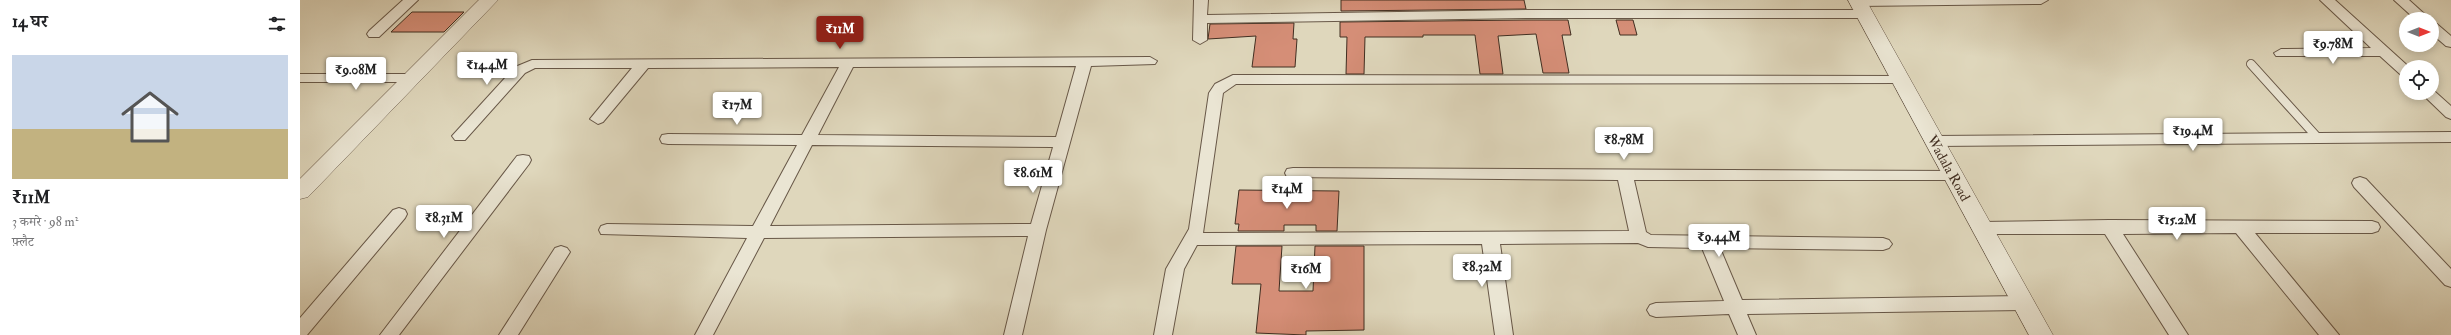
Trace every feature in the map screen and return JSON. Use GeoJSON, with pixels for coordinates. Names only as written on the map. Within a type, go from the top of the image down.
{"type":"FeatureCollection","features":[{"type":"Feature","properties":{"kind":"street"},"geometry":{"type":"LineString","coordinates":[[374,34],[411,0]]}},
{"type":"Feature","properties":{"kind":"street"},"geometry":{"type":"LineString","coordinates":[[300,192],[489,0]]}},
{"type":"Feature","properties":{"kind":"street"},"geometry":{"type":"LineString","coordinates":[[1200,0],[1200,40]]}},
{"type":"Feature","properties":{"kind":"street"},"geometry":{"type":"LineString","coordinates":[[1199,19],[1531,14],[2041,0]]}},
{"type":"Feature","properties":{"kind":"street"},"geometry":{"type":"LineString","coordinates":[[2327,0],[2399,66]]}},
{"type":"Feature","properties":{"kind":"street"},"geometry":{"type":"LineString","coordinates":[[2401,0],[2415,12]]}},
{"type":"Feature","properties":{"kind":"street","name":"Wadala Road"},"geometry":{"type":"LineString","coordinates":[[1860,5],[2041,335]]}},
{"type":"Feature","properties":{"kind":"street"},"geometry":{"type":"LineString","coordinates":[[2439,33],[2451,43]]}},
{"type":"Feature","properties":{"kind":"street"},"geometry":{"type":"LineString","coordinates":[[2281,53],[2384,52]]}},
{"type":"Feature","properties":{"kind":"street"},"geometry":{"type":"LineString","coordinates":[[460,136],[520,70],[526,66],[540,63],[1150,61]]}},
{"type":"Feature","properties":{"kind":"street"},"geometry":{"type":"LineString","coordinates":[[598,119],[645,62]]}},
{"type":"Feature","properties":{"kind":"street"},"geometry":{"type":"LineString","coordinates":[[1013,335],[1038,230],[1085,62]]}},
{"type":"Feature","properties":{"kind":"street"},"geometry":{"type":"LineString","coordinates":[[704,335],[848,63]]}},
{"type":"Feature","properties":{"kind":"street"},"geometry":{"type":"LineString","coordinates":[[300,78],[413,78]]}},
{"type":"Feature","properties":{"kind":"street"},"geometry":{"type":"LineString","coordinates":[[1163,335],[1175,269],[1197,229],[1216,93],[1220,87],[1233,80],[1900,79]]}},
{"type":"Feature","properties":{"kind":"street"},"geometry":{"type":"LineString","coordinates":[[2436,100],[2451,114]]}},
{"type":"Feature","properties":{"kind":"street"},"geometry":{"type":"LineString","coordinates":[[1934,140],[2451,137]]}},
{"type":"Feature","properties":{"kind":"street"},"geometry":{"type":"LineString","coordinates":[[668,139],[1062,142]]}},
{"type":"Feature","properties":{"kind":"street"},"geometry":{"type":"LineString","coordinates":[[389,335],[523,160]]}},
{"type":"Feature","properties":{"kind":"street"},"geometry":{"type":"LineString","coordinates":[[1294,173],[1954,176]]}},
{"type":"Feature","properties":{"kind":"street"},"geometry":{"type":"LineString","coordinates":[[1624,175],[1638,232],[1641,237]]}},
{"type":"Feature","properties":{"kind":"street"},"geometry":{"type":"LineString","coordinates":[[2360,183],[2451,280]]}},
{"type":"Feature","properties":{"kind":"street"},"geometry":{"type":"LineString","coordinates":[[300,331],[399,214]]}},
{"type":"Feature","properties":{"kind":"street"},"geometry":{"type":"LineString","coordinates":[[1982,228],[2109,226],[2372,227]]}},
{"type":"Feature","properties":{"kind":"street"},"geometry":{"type":"LineString","coordinates":[[2109,226],[2179,335]]}},
{"type":"Feature","properties":{"kind":"street"},"geometry":{"type":"LineString","coordinates":[[2239,226],[2330,335]]}},
{"type":"Feature","properties":{"kind":"street"},"geometry":{"type":"LineString","coordinates":[[608,230],[758,232],[1038,230]]}},
{"type":"Feature","properties":{"kind":"street"},"geometry":{"type":"LineString","coordinates":[[1490,237],[1504,335]]}},
{"type":"Feature","properties":{"kind":"street"},"geometry":{"type":"LineString","coordinates":[[1192,238],[1641,237],[1658,242],[1883,244]]}},
{"type":"Feature","properties":{"kind":"street"},"geometry":{"type":"LineString","coordinates":[[1709,243],[1737,307],[1747,335]]}},
{"type":"Feature","properties":{"kind":"street"},"geometry":{"type":"LineString","coordinates":[[508,335],[561,252]]}},
{"type":"Feature","properties":{"kind":"street"},"geometry":{"type":"LineString","coordinates":[[1656,310],[1737,307],[2023,303]]}},
{"type":"Feature","properties":{"kind":"lane"},"geometry":{"type":"LineString","coordinates":[[2250,64],[2317,137]]}},
{"type":"Feature","properties":{"kind":"building"},"geometry":{"type":"Polygon","coordinates":[[[1341,0],[1524,0],[1526,9],[1341,11],[1341,0]]]}},
{"type":"Feature","properties":{"kind":"building"},"geometry":{"type":"Polygon","coordinates":[[[412,12],[464,12],[444,32],[391,32],[412,12]]]}},
{"type":"Feature","properties":{"kind":"building"},"geometry":{"type":"Polygon","coordinates":[[[1568,20],[1571,35],[1562,35],[1569,73],[1543,73],[1536,34],[1498,36],[1503,74],[1480,74],[1475,35],[1423,35],[1423,37],[1365,37],[1364,74],[1346,74],[1347,37],[1340,37],[1340,22],[1568,20]]]}},
{"type":"Feature","properties":{"kind":"building"},"geometry":{"type":"Polygon","coordinates":[[[1616,20],[1633,20],[1637,35],[1620,35],[1616,20]]]}},
{"type":"Feature","properties":{"kind":"building"},"geometry":{"type":"Polygon","coordinates":[[[1294,23],[1293,39],[1297,39],[1295,67],[1252,67],[1256,36],[1208,39],[1210,24],[1294,23]]]}},
{"type":"Feature","properties":{"kind":"building"},"geometry":{"type":"Polygon","coordinates":[[[1239,190],[1339,191],[1337,231],[1316,231],[1316,225],[1284,225],[1284,231],[1238,231],[1239,224],[1235,224],[1239,190]]]}},
{"type":"Feature","properties":{"kind":"building"},"geometry":{"type":"Polygon","coordinates":[[[1236,246],[1282,246],[1279,291],[1313,291],[1315,246],[1364,246],[1364,330],[1306,331],[1306,335],[1256,333],[1261,284],[1232,284],[1236,246]]]}}]}
